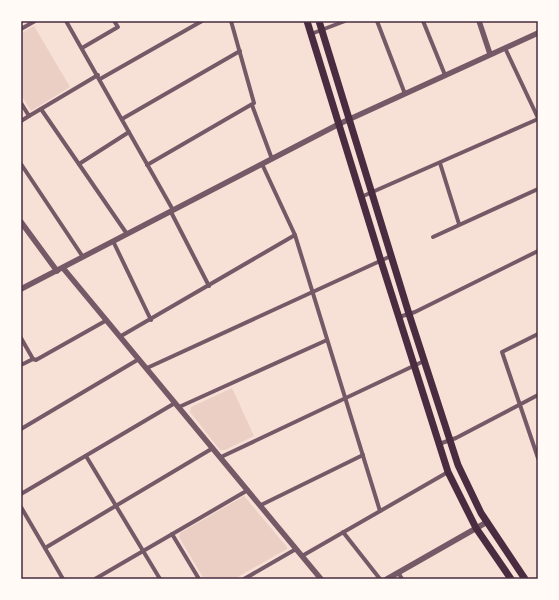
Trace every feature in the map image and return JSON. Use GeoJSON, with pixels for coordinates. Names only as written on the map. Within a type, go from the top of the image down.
{"type":"FeatureCollection","features":[{"type":"Feature","properties":{"kind":"highway"},"geometry":{"type":"LineString","coordinates":[[307,21],[448,472],[476,528],[511,579]]}},
{"type":"Feature","properties":{"kind":"highway"},"geometry":{"type":"LineString","coordinates":[[319,21],[409,314],[465,481],[487,522],[525,579]]}},
{"type":"Feature","properties":{"kind":"street"},"geometry":{"type":"LineString","coordinates":[[21,29],[35,21]]}},
{"type":"Feature","properties":{"kind":"street"},"geometry":{"type":"LineString","coordinates":[[66,21],[99,77],[172,211],[210,286]]}},
{"type":"Feature","properties":{"kind":"street"},"geometry":{"type":"LineString","coordinates":[[82,48],[118,27],[114,21]]}},
{"type":"Feature","properties":{"kind":"street"},"geometry":{"type":"LineString","coordinates":[[21,121],[202,21]]}},
{"type":"Feature","properties":{"kind":"street"},"geometry":{"type":"LineString","coordinates":[[231,21],[254,103],[252,105],[272,159]]}},
{"type":"Feature","properties":{"kind":"street"},"geometry":{"type":"LineString","coordinates":[[311,34],[345,21]]}},
{"type":"Feature","properties":{"kind":"street"},"geometry":{"type":"LineString","coordinates":[[377,21],[404,94]]}},
{"type":"Feature","properties":{"kind":"street"},"geometry":{"type":"LineString","coordinates":[[423,21],[445,75]]}},
{"type":"Feature","properties":{"kind":"street"},"geometry":{"type":"LineString","coordinates":[[480,21],[490,54]]}},
{"type":"Feature","properties":{"kind":"street"},"geometry":{"type":"LineString","coordinates":[[21,289],[339,124],[538,33]]}},
{"type":"Feature","properties":{"kind":"street"},"geometry":{"type":"LineString","coordinates":[[361,197],[538,119],[505,48]]}},
{"type":"Feature","properties":{"kind":"street"},"geometry":{"type":"LineString","coordinates":[[122,119],[240,51]]}},
{"type":"Feature","properties":{"kind":"street"},"geometry":{"type":"LineString","coordinates":[[21,103],[29,116]]}},
{"type":"Feature","properties":{"kind":"street"},"geometry":{"type":"LineString","coordinates":[[147,165],[252,105]]}},
{"type":"Feature","properties":{"kind":"street"},"geometry":{"type":"LineString","coordinates":[[41,109],[127,234]]}},
{"type":"Feature","properties":{"kind":"street"},"geometry":{"type":"LineString","coordinates":[[80,164],[129,132]]}},
{"type":"Feature","properties":{"kind":"street"},"geometry":{"type":"LineString","coordinates":[[440,163],[459,224]]}},
{"type":"Feature","properties":{"kind":"street"},"geometry":{"type":"LineString","coordinates":[[21,164],[83,257]]}},
{"type":"Feature","properties":{"kind":"street"},"geometry":{"type":"LineString","coordinates":[[262,164],[296,235],[380,511]]}},
{"type":"Feature","properties":{"kind":"street"},"geometry":{"type":"LineString","coordinates":[[433,238],[459,224],[538,189]]}},
{"type":"Feature","properties":{"kind":"street"},"geometry":{"type":"LineString","coordinates":[[21,222],[57,271]]}},
{"type":"Feature","properties":{"kind":"street"},"geometry":{"type":"LineString","coordinates":[[121,336],[296,235]]}},
{"type":"Feature","properties":{"kind":"street"},"geometry":{"type":"LineString","coordinates":[[113,241],[151,320]]}},
{"type":"Feature","properties":{"kind":"street"},"geometry":{"type":"LineString","coordinates":[[399,318],[538,251]]}},
{"type":"Feature","properties":{"kind":"street"},"geometry":{"type":"LineString","coordinates":[[147,368],[391,256]]}},
{"type":"Feature","properties":{"kind":"street"},"geometry":{"type":"LineString","coordinates":[[63,268],[121,336],[321,579]]}},
{"type":"Feature","properties":{"kind":"street"},"geometry":{"type":"LineString","coordinates":[[21,366],[33,359],[36,360],[107,320]]}},
{"type":"Feature","properties":{"kind":"street"},"geometry":{"type":"LineString","coordinates":[[538,334],[502,352],[537,450],[538,458]]}},
{"type":"Feature","properties":{"kind":"street"},"geometry":{"type":"LineString","coordinates":[[21,338],[33,359]]}},
{"type":"Feature","properties":{"kind":"street"},"geometry":{"type":"LineString","coordinates":[[21,494],[177,405],[328,340]]}},
{"type":"Feature","properties":{"kind":"street"},"geometry":{"type":"LineString","coordinates":[[21,429],[139,359]]}},
{"type":"Feature","properties":{"kind":"street"},"geometry":{"type":"LineString","coordinates":[[220,457],[424,361]]}},
{"type":"Feature","properties":{"kind":"street"},"geometry":{"type":"LineString","coordinates":[[439,444],[450,440],[538,395]]}},
{"type":"Feature","properties":{"kind":"street"},"geometry":{"type":"LineString","coordinates":[[45,548],[213,448]]}},
{"type":"Feature","properties":{"kind":"street"},"geometry":{"type":"LineString","coordinates":[[261,506],[363,455]]}},
{"type":"Feature","properties":{"kind":"street"},"geometry":{"type":"LineString","coordinates":[[86,456],[160,579]]}},
{"type":"Feature","properties":{"kind":"street"},"geometry":{"type":"LineString","coordinates":[[302,556],[448,472]]}},
{"type":"Feature","properties":{"kind":"street"},"geometry":{"type":"LineString","coordinates":[[95,579],[248,490]]}},
{"type":"Feature","properties":{"kind":"street"},"geometry":{"type":"LineString","coordinates":[[21,507],[63,579]]}},
{"type":"Feature","properties":{"kind":"street"},"geometry":{"type":"LineString","coordinates":[[387,579],[487,522]]}},
{"type":"Feature","properties":{"kind":"street"},"geometry":{"type":"LineString","coordinates":[[343,532],[380,579]]}},
{"type":"Feature","properties":{"kind":"street"},"geometry":{"type":"LineString","coordinates":[[172,534],[199,579]]}},
{"type":"Feature","properties":{"kind":"street"},"geometry":{"type":"LineString","coordinates":[[244,579],[296,549]]}},
{"type":"Feature","properties":{"kind":"street"},"geometry":{"type":"LineString","coordinates":[[398,572],[402,579]]}},
{"type":"Feature","properties":{"kind":"shaded area"},"geometry":{"type":"Polygon","coordinates":[[[34,26],[70,87],[31,111],[21,95],[21,33],[34,26]]]}},
{"type":"Feature","properties":{"kind":"shaded area"},"geometry":{"type":"Polygon","coordinates":[[[232,388],[254,436],[225,450],[220,450],[190,412],[191,407],[232,388]]]}},
{"type":"Feature","properties":{"kind":"shaded area"},"geometry":{"type":"Polygon","coordinates":[[[244,496],[287,547],[287,549],[234,579],[204,579],[179,537],[180,533],[244,496]]]}}]}
